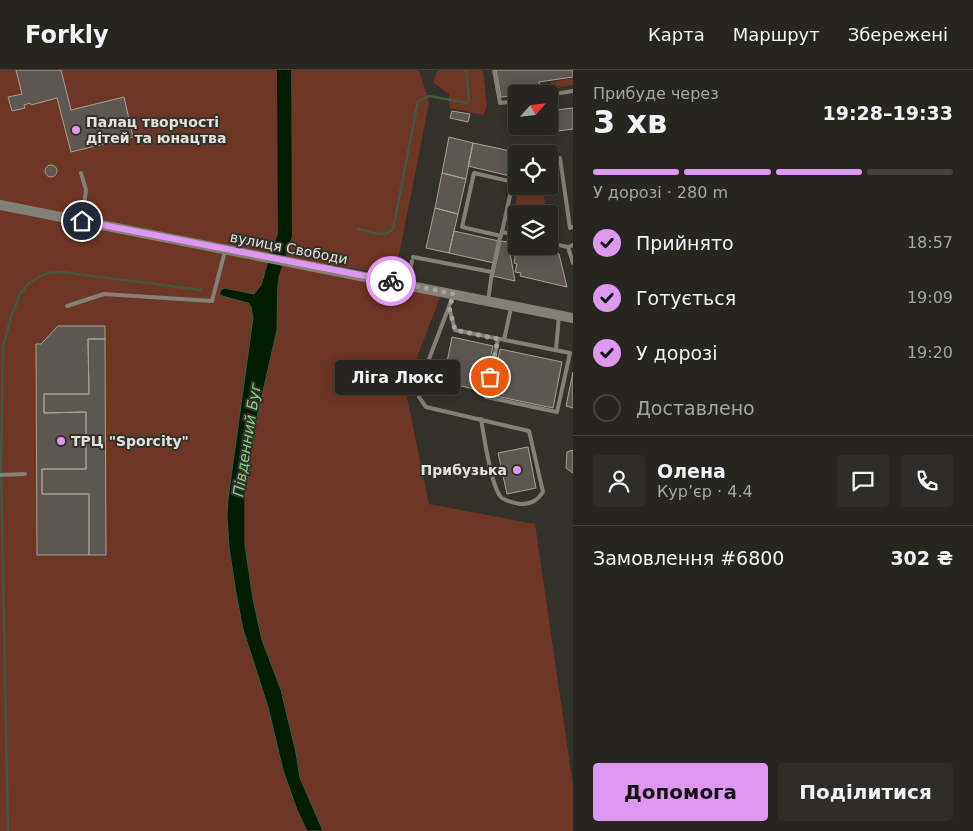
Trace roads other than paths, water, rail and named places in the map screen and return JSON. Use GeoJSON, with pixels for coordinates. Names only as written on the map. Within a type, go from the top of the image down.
{"type":"FeatureCollection","features":[{"type":"Feature","properties":{"kind":"main road","name":"вулиця Свободи"},"geometry":{"type":"LineString","coordinates":[[0,205],[573,318]]}},
{"type":"Feature","properties":{"kind":"lane"},"geometry":{"type":"LineString","coordinates":[[494,70],[500,104],[508,102]]}},
{"type":"Feature","properties":{"kind":"lane"},"geometry":{"type":"LineString","coordinates":[[558,94],[573,91]]}},
{"type":"Feature","properties":{"kind":"lane"},"geometry":{"type":"LineString","coordinates":[[560,158],[570,228],[573,227]]}},
{"type":"Feature","properties":{"kind":"lane"},"geometry":{"type":"LineString","coordinates":[[81,173],[86,190],[82,221]]}},
{"type":"Feature","properties":{"kind":"lane"},"geometry":{"type":"LineString","coordinates":[[488,300],[492,272],[501,234],[513,182],[474,173],[462,227],[501,234],[508,234]]}},
{"type":"Feature","properties":{"kind":"lane"},"geometry":{"type":"LineString","coordinates":[[558,245],[568,248],[573,245]]}},
{"type":"Feature","properties":{"kind":"lane"},"geometry":{"type":"LineString","coordinates":[[568,248],[573,263]]}},
{"type":"Feature","properties":{"kind":"lane"},"geometry":{"type":"LineString","coordinates":[[67,306],[104,294],[212,301],[225,249]]}},
{"type":"Feature","properties":{"kind":"lane"},"geometry":{"type":"LineString","coordinates":[[407,284],[413,259],[492,272]]}},
{"type":"Feature","properties":{"kind":"lane"},"geometry":{"type":"LineString","coordinates":[[454,294],[418,388],[419,397],[426,407],[481,419],[529,431],[542,492],[538,499],[520,504],[502,498],[494,487],[481,419]]}},
{"type":"Feature","properties":{"kind":"lane"},"geometry":{"type":"LineString","coordinates":[[504,340],[511,305]]}},
{"type":"Feature","properties":{"kind":"lane"},"geometry":{"type":"LineString","coordinates":[[449,307],[455,330],[570,353],[557,412],[486,397],[498,339]]}},
{"type":"Feature","properties":{"kind":"lane"},"geometry":{"type":"LineString","coordinates":[[556,350],[558,315]]}},
{"type":"Feature","properties":{"kind":"lane"},"geometry":{"type":"LineString","coordinates":[[0,475],[25,474]]}},
{"type":"Feature","properties":{"kind":"water"},"geometry":{"type":"Polygon","coordinates":[[[265,273],[277,275],[278,277],[277,330],[256,422],[245,493],[245,545],[253,599],[262,640],[281,690],[300,778],[323,831],[307,831],[297,810],[283,770],[268,707],[243,629],[229,547],[228,499],[253,318],[251,307],[248,303],[222,296],[220,291],[224,288],[254,294],[261,285],[265,273]]]}},
{"type":"Feature","properties":{"kind":"waterway","name":"Південний Буг"},"geometry":{"type":"LineString","coordinates":[[269,292],[272,274],[285,235],[284,70]]}},
{"type":"Feature","properties":{"kind":"waterway"},"geometry":{"type":"LineString","coordinates":[[358,229],[381,234],[390,232],[393,229],[418,101],[429,96],[467,103],[469,99],[466,70]]}},
{"type":"Feature","properties":{"kind":"waterway"},"geometry":{"type":"LineString","coordinates":[[8,831],[1,464],[3,347],[11,317],[20,294],[29,283],[48,273],[62,272],[201,290]]}},
{"type":"Feature","properties":{"kind":"place","name":"Палац творчості дітей та юнацтва"},"geometry":{"type":"Point","coordinates":[76,130]}},
{"type":"Feature","properties":{"kind":"place","name":"Ліга Люкс"},"geometry":{"type":"Point","coordinates":[490,377]}},
{"type":"Feature","properties":{"kind":"place","name":"ТРЦ \"Sporcity\""},"geometry":{"type":"Point","coordinates":[61,441]}},
{"type":"Feature","properties":{"kind":"place","name":"Прибузька"},"geometry":{"type":"Point","coordinates":[517,470]}}]}
